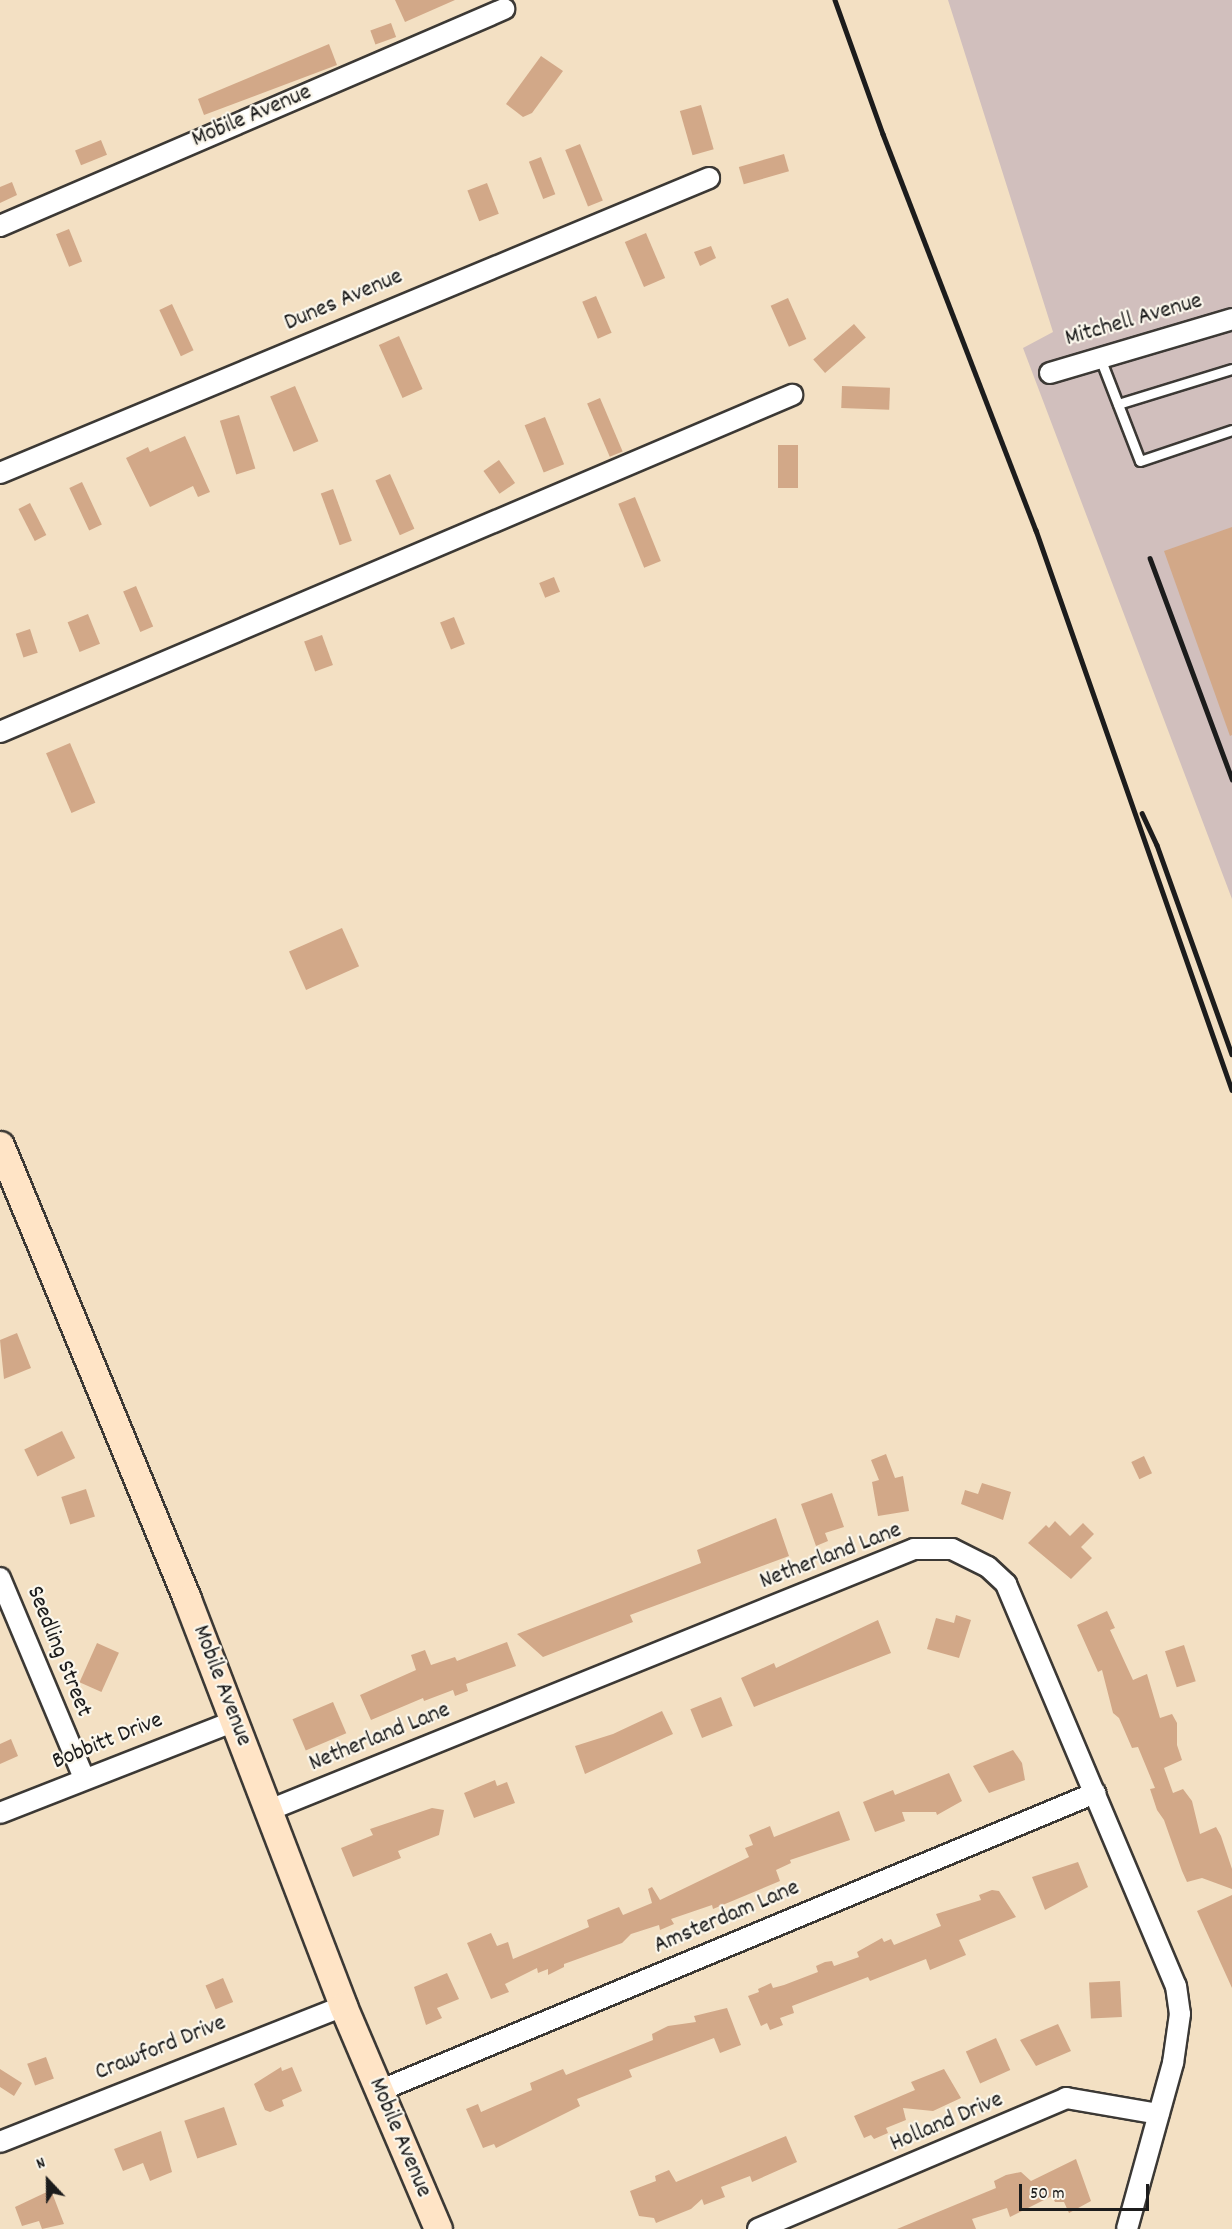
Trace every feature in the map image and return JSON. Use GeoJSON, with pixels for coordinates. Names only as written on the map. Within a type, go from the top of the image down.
{"type":"FeatureCollection","features":[{"type":"Feature","properties":{"kind":"street","name":"Mobile Avenue"},"geometry":{"type":"LineString","coordinates":[[0,226],[504,9]]}},
{"type":"Feature","properties":{"kind":"street","name":"Dunes Avenue"},"geometry":{"type":"LineString","coordinates":[[0,473],[709,178]]}},
{"type":"Feature","properties":{"kind":"street","name":"Mitchell Avenue"},"geometry":{"type":"LineString","coordinates":[[1050,373],[1232,319]]}},
{"type":"Feature","properties":{"kind":"street"},"geometry":{"type":"LineString","coordinates":[[2,725],[792,395]]}},
{"type":"Feature","properties":{"kind":"street","name":"Mobile Avenue"},"geometry":{"type":"LineString","coordinates":[[0,1145],[235,1721],[267,1811],[343,2006],[438,2229]]}},
{"type":"Feature","properties":{"kind":"street","name":"Netherland Lane"},"geometry":{"type":"LineString","coordinates":[[267,1811],[914,1549],[952,1549],[988,1567],[1006,1584],[1176,1986],[1180,2014],[1173,2063],[1127,2229]]}},
{"type":"Feature","properties":{"kind":"street","name":"Seedling Street"},"geometry":{"type":"LineString","coordinates":[[0,1578],[84,1778]]}},
{"type":"Feature","properties":{"kind":"street","name":"Bobbitt Drive"},"geometry":{"type":"LineString","coordinates":[[0,1813],[84,1778],[235,1721]]}},
{"type":"Feature","properties":{"kind":"street","name":"Amsterdam Lane"},"geometry":{"type":"LineString","coordinates":[[379,2091],[1095,1793]]}},
{"type":"Feature","properties":{"kind":"street","name":"Crawford Drive"},"geometry":{"type":"LineString","coordinates":[[0,2142],[343,2006]]}},
{"type":"Feature","properties":{"kind":"street","name":"Holland Drive"},"geometry":{"type":"LineString","coordinates":[[759,2229],[1066,2098],[1159,2114]]}},
{"type":"Feature","properties":{"kind":"lane"},"geometry":{"type":"LineString","coordinates":[[1100,358],[1140,461],[1232,430]]}},
{"type":"Feature","properties":{"kind":"lane"},"geometry":{"type":"LineString","coordinates":[[1118,404],[1232,369]]}},
{"type":"Feature","properties":{"kind":"shaded area"},"geometry":{"type":"Polygon","coordinates":[[[948,0],[1232,0],[1232,899],[1023,348],[1053,332],[948,0]]]}},
{"type":"Feature","properties":{"kind":"building"},"geometry":{"type":"Polygon","coordinates":[[[395,0],[455,0],[405,22],[395,0]]]}},
{"type":"Feature","properties":{"kind":"building"},"geometry":{"type":"Polygon","coordinates":[[[391,23],[396,37],[375,45],[370,31],[391,23]]]}},
{"type":"Feature","properties":{"kind":"building"},"geometry":{"type":"Polygon","coordinates":[[[329,44],[337,65],[204,115],[198,99],[329,44]]]}},
{"type":"Feature","properties":{"kind":"building"},"geometry":{"type":"Polygon","coordinates":[[[541,56],[563,71],[532,113],[523,117],[506,104],[541,56]]]}},
{"type":"Feature","properties":{"kind":"building"},"geometry":{"type":"Polygon","coordinates":[[[701,105],[714,149],[693,155],[680,111],[701,105]]]}},
{"type":"Feature","properties":{"kind":"building"},"geometry":{"type":"Polygon","coordinates":[[[101,140],[107,155],[81,165],[75,150],[101,140]]]}},
{"type":"Feature","properties":{"kind":"building"},"geometry":{"type":"Polygon","coordinates":[[[580,144],[603,201],[588,207],[565,150],[580,144]]]}},
{"type":"Feature","properties":{"kind":"building"},"geometry":{"type":"Polygon","coordinates":[[[784,154],[789,171],[744,184],[739,167],[784,154]]]}},
{"type":"Feature","properties":{"kind":"building"},"geometry":{"type":"Polygon","coordinates":[[[541,157],[555,194],[543,199],[529,162],[541,157]]]}},
{"type":"Feature","properties":{"kind":"building"},"geometry":{"type":"Polygon","coordinates":[[[12,182],[17,195],[0,203],[0,187],[12,182]]]}},
{"type":"Feature","properties":{"kind":"building"},"geometry":{"type":"Polygon","coordinates":[[[487,183],[499,214],[479,221],[467,191],[487,183]]]}},
{"type":"Feature","properties":{"kind":"building"},"geometry":{"type":"Polygon","coordinates":[[[69,229],[82,261],[69,267],[56,234],[69,229]]]}},
{"type":"Feature","properties":{"kind":"building"},"geometry":{"type":"Polygon","coordinates":[[[646,233],[665,278],[644,287],[625,242],[646,233]]]}},
{"type":"Feature","properties":{"kind":"building"},"geometry":{"type":"Polygon","coordinates":[[[711,246],[716,258],[700,266],[694,252],[711,246]]]}},
{"type":"Feature","properties":{"kind":"building"},"geometry":{"type":"Polygon","coordinates":[[[596,296],[612,333],[598,339],[582,302],[596,296]]]}},
{"type":"Feature","properties":{"kind":"building"},"geometry":{"type":"Polygon","coordinates":[[[788,298],[806,339],[789,347],[771,306],[788,298]]]}},
{"type":"Feature","properties":{"kind":"building"},"geometry":{"type":"Polygon","coordinates":[[[172,304],[194,350],[181,356],[159,310],[172,304]]]}},
{"type":"Feature","properties":{"kind":"building"},"geometry":{"type":"Polygon","coordinates":[[[854,324],[866,338],[825,373],[813,359],[854,324]]]}},
{"type":"Feature","properties":{"kind":"building"},"geometry":{"type":"Polygon","coordinates":[[[399,336],[423,389],[402,398],[379,345],[399,336]]]}},
{"type":"Feature","properties":{"kind":"building"},"geometry":{"type":"Polygon","coordinates":[[[295,386],[318,441],[294,452],[270,397],[295,386]]]}},
{"type":"Feature","properties":{"kind":"building"},"geometry":{"type":"Polygon","coordinates":[[[842,386],[890,388],[889,410],[841,408],[842,386]]]}},
{"type":"Feature","properties":{"kind":"building"},"geometry":{"type":"Polygon","coordinates":[[[600,398],[623,451],[610,457],[587,403],[600,398]]]}},
{"type":"Feature","properties":{"kind":"building"},"geometry":{"type":"Polygon","coordinates":[[[239,415],[255,469],[236,474],[220,421],[239,415]]]}},
{"type":"Feature","properties":{"kind":"building"},"geometry":{"type":"Polygon","coordinates":[[[545,417],[564,464],[544,473],[525,425],[545,417]]]}},
{"type":"Feature","properties":{"kind":"building"},"geometry":{"type":"Polygon","coordinates":[[[185,436],[210,492],[198,497],[193,486],[150,507],[126,458],[148,447],[150,452],[185,436]]]}},
{"type":"Feature","properties":{"kind":"building"},"geometry":{"type":"Polygon","coordinates":[[[778,445],[798,445],[798,488],[778,488],[778,445]]]}},
{"type":"Feature","properties":{"kind":"building"},"geometry":{"type":"Polygon","coordinates":[[[499,460],[515,483],[499,494],[483,471],[499,460]]]}},
{"type":"Feature","properties":{"kind":"building"},"geometry":{"type":"Polygon","coordinates":[[[390,474],[414,529],[400,535],[375,481],[390,474]]]}},
{"type":"Feature","properties":{"kind":"building"},"geometry":{"type":"Polygon","coordinates":[[[82,482],[102,525],[89,531],[69,488],[82,482]]]}},
{"type":"Feature","properties":{"kind":"building"},"geometry":{"type":"Polygon","coordinates":[[[333,489],[352,541],[340,545],[321,493],[333,489]]]}},
{"type":"Feature","properties":{"kind":"building"},"geometry":{"type":"Polygon","coordinates":[[[635,497],[661,561],[644,568],[618,504],[635,497]]]}},
{"type":"Feature","properties":{"kind":"building"},"geometry":{"type":"Polygon","coordinates":[[[30,503],[46,535],[35,541],[18,509],[30,503]]]}},
{"type":"Feature","properties":{"kind":"building"},"geometry":{"type":"Polygon","coordinates":[[[1232,527],[1232,735],[1230,736],[1164,551],[1232,527]]]}},
{"type":"Feature","properties":{"kind":"building"},"geometry":{"type":"Polygon","coordinates":[[[554,577],[560,592],[545,598],[539,583],[554,577]]]}},
{"type":"Feature","properties":{"kind":"building"},"geometry":{"type":"Polygon","coordinates":[[[136,586],[153,627],[140,632],[123,591],[136,586]]]}},
{"type":"Feature","properties":{"kind":"building"},"geometry":{"type":"Polygon","coordinates":[[[88,614],[100,644],[80,652],[68,622],[88,614]]]}},
{"type":"Feature","properties":{"kind":"building"},"geometry":{"type":"Polygon","coordinates":[[[454,617],[465,644],[451,650],[440,623],[454,617]]]}},
{"type":"Feature","properties":{"kind":"building"},"geometry":{"type":"Polygon","coordinates":[[[30,629],[38,653],[23,657],[16,634],[30,629]]]}},
{"type":"Feature","properties":{"kind":"building"},"geometry":{"type":"Polygon","coordinates":[[[322,635],[333,665],[315,672],[304,641],[322,635]]]}},
{"type":"Feature","properties":{"kind":"building"},"geometry":{"type":"Polygon","coordinates":[[[70,743],[95,803],[71,813],[46,753],[70,743]]]}},
{"type":"Feature","properties":{"kind":"building"},"geometry":{"type":"Polygon","coordinates":[[[342,928],[359,966],[306,990],[289,952],[342,928]]]}},
{"type":"Feature","properties":{"kind":"building"},"geometry":{"type":"Polygon","coordinates":[[[17,1333],[31,1368],[4,1379],[0,1340],[17,1333]]]}},
{"type":"Feature","properties":{"kind":"building"},"geometry":{"type":"Polygon","coordinates":[[[62,1431],[75,1458],[37,1476],[24,1449],[62,1431]]]}},
{"type":"Feature","properties":{"kind":"building"},"geometry":{"type":"Polygon","coordinates":[[[886,1454],[895,1478],[903,1476],[909,1511],[878,1516],[872,1482],[879,1480],[871,1460],[886,1454]]]}},
{"type":"Feature","properties":{"kind":"building"},"geometry":{"type":"Polygon","coordinates":[[[1144,1456],[1152,1473],[1139,1479],[1131,1462],[1144,1456]]]}},
{"type":"Feature","properties":{"kind":"building"},"geometry":{"type":"Polygon","coordinates":[[[982,1483],[1011,1492],[1003,1520],[961,1504],[965,1490],[978,1494],[982,1483]]]}},
{"type":"Feature","properties":{"kind":"building"},"geometry":{"type":"Polygon","coordinates":[[[86,1489],[95,1517],[70,1525],[61,1497],[86,1489]]]}},
{"type":"Feature","properties":{"kind":"building"},"geometry":{"type":"Polygon","coordinates":[[[832,1493],[844,1527],[825,1533],[828,1541],[816,1546],[801,1504],[832,1493]]]}},
{"type":"Feature","properties":{"kind":"building"},"geometry":{"type":"Polygon","coordinates":[[[776,1518],[789,1556],[630,1615],[633,1622],[543,1657],[517,1634],[701,1563],[697,1550],[776,1518]]]}},
{"type":"Feature","properties":{"kind":"building"},"geometry":{"type":"Polygon","coordinates":[[[1055,1521],[1070,1536],[1083,1523],[1094,1534],[1081,1547],[1092,1558],[1071,1579],[1028,1543],[1046,1525],[1049,1528],[1055,1521]]]}},
{"type":"Feature","properties":{"kind":"building"},"geometry":{"type":"Polygon","coordinates":[[[1107,1611],[1115,1628],[1110,1630],[1133,1680],[1147,1674],[1160,1718],[1172,1714],[1177,1723],[1177,1745],[1182,1760],[1164,1768],[1173,1793],[1183,1789],[1192,1801],[1200,1834],[1216,1827],[1232,1869],[1232,1889],[1202,1878],[1187,1882],[1182,1871],[1164,1820],[1157,1810],[1150,1789],[1155,1788],[1138,1747],[1132,1748],[1119,1718],[1113,1713],[1102,1670],[1098,1672],[1077,1625],[1107,1611]]]}},
{"type":"Feature","properties":{"kind":"building"},"geometry":{"type":"Polygon","coordinates":[[[956,1615],[971,1620],[959,1658],[927,1649],[936,1618],[954,1623],[956,1615]]]}},
{"type":"Feature","properties":{"kind":"building"},"geometry":{"type":"Polygon","coordinates":[[[878,1620],[891,1653],[754,1707],[741,1678],[774,1663],[776,1668],[878,1620]]]}},
{"type":"Feature","properties":{"kind":"building"},"geometry":{"type":"Polygon","coordinates":[[[507,1642],[516,1666],[466,1684],[468,1691],[455,1696],[453,1690],[424,1701],[423,1698],[371,1720],[360,1695],[416,1670],[411,1655],[425,1650],[431,1665],[455,1657],[457,1661],[507,1642]]]}},
{"type":"Feature","properties":{"kind":"building"},"geometry":{"type":"Polygon","coordinates":[[[97,1643],[119,1653],[101,1692],[80,1682],[97,1643]]]}},
{"type":"Feature","properties":{"kind":"building"},"geometry":{"type":"Polygon","coordinates":[[[1184,1645],[1196,1681],[1177,1687],[1165,1651],[1184,1645]]]}},
{"type":"Feature","properties":{"kind":"building"},"geometry":{"type":"Polygon","coordinates":[[[721,1697],[733,1726],[702,1738],[690,1709],[721,1697]]]}},
{"type":"Feature","properties":{"kind":"building"},"geometry":{"type":"Polygon","coordinates":[[[333,1702],[346,1733],[306,1750],[292,1719],[333,1702]]]}},
{"type":"Feature","properties":{"kind":"building"},"geometry":{"type":"Polygon","coordinates":[[[662,1711],[673,1734],[585,1774],[575,1746],[613,1734],[662,1711]]]}},
{"type":"Feature","properties":{"kind":"building"},"geometry":{"type":"Polygon","coordinates":[[[11,1739],[18,1756],[0,1764],[0,1744],[11,1739]]]}},
{"type":"Feature","properties":{"kind":"building"},"geometry":{"type":"Polygon","coordinates":[[[1013,1750],[1022,1763],[1025,1780],[989,1793],[973,1766],[1013,1750]]]}},
{"type":"Feature","properties":{"kind":"building"},"geometry":{"type":"Polygon","coordinates":[[[949,1773],[962,1801],[937,1815],[936,1812],[902,1812],[905,1821],[875,1832],[863,1802],[893,1790],[895,1795],[949,1773]]]}},
{"type":"Feature","properties":{"kind":"building"},"geometry":{"type":"Polygon","coordinates":[[[495,1780],[497,1786],[507,1782],[515,1803],[474,1818],[464,1793],[495,1780]]]}},
{"type":"Feature","properties":{"kind":"building"},"geometry":{"type":"Polygon","coordinates":[[[432,1808],[444,1810],[439,1835],[398,1851],[401,1858],[353,1877],[341,1848],[373,1835],[370,1829],[432,1808]]]}},
{"type":"Feature","properties":{"kind":"building"},"geometry":{"type":"Polygon","coordinates":[[[839,1811],[850,1840],[790,1860],[791,1863],[776,1870],[780,1881],[713,1909],[712,1905],[671,1919],[674,1924],[660,1930],[659,1925],[631,1934],[622,1943],[564,1964],[564,1967],[548,1975],[548,1969],[538,1973],[537,1968],[505,1984],[509,1992],[491,1999],[467,1943],[491,1933],[497,1946],[508,1942],[513,1959],[589,1927],[587,1920],[619,1907],[623,1915],[652,1903],[648,1889],[652,1887],[660,1900],[749,1857],[745,1848],[753,1845],[749,1835],[770,1826],[774,1837],[839,1811]]]}},
{"type":"Feature","properties":{"kind":"building"},"geometry":{"type":"Polygon","coordinates":[[[1078,1862],[1088,1887],[1045,1910],[1032,1877],[1078,1862]]]}},
{"type":"Feature","properties":{"kind":"building"},"geometry":{"type":"Polygon","coordinates":[[[992,1890],[999,1891],[1016,1917],[959,1940],[966,1955],[930,1970],[926,1959],[870,1981],[868,1977],[792,2006],[794,2013],[780,2018],[783,2025],[770,2030],[767,2023],[761,2026],[748,1996],[759,1992],[758,1989],[771,1983],[773,1988],[784,1985],[818,1972],[816,1966],[825,1962],[832,1961],[834,1966],[859,1957],[857,1952],[882,1938],[884,1942],[891,1939],[894,1945],[941,1926],[936,1914],[981,1900],[979,1895],[992,1890]]]}},
{"type":"Feature","properties":{"kind":"building"},"geometry":{"type":"Polygon","coordinates":[[[1232,1895],[1232,1988],[1197,1911],[1232,1895]]]}},
{"type":"Feature","properties":{"kind":"building"},"geometry":{"type":"Polygon","coordinates":[[[447,1973],[459,1999],[437,2008],[442,2018],[426,2025],[414,1987],[447,1973]]]}},
{"type":"Feature","properties":{"kind":"building"},"geometry":{"type":"Polygon","coordinates":[[[223,1978],[233,2002],[216,2009],[206,1985],[223,1978]]]}},
{"type":"Feature","properties":{"kind":"building"},"geometry":{"type":"Polygon","coordinates":[[[1120,1981],[1122,2017],[1091,2019],[1089,1983],[1120,1981]]]}},
{"type":"Feature","properties":{"kind":"building"},"geometry":{"type":"Polygon","coordinates":[[[727,2008],[741,2045],[720,2053],[714,2038],[629,2070],[632,2077],[577,2099],[580,2106],[496,2148],[494,2144],[483,2148],[466,2109],[478,2104],[481,2112],[532,2090],[530,2083],[563,2069],[566,2075],[653,2040],[652,2034],[668,2026],[696,2022],[694,2016],[727,2008]]]}},
{"type":"Feature","properties":{"kind":"building"},"geometry":{"type":"Polygon","coordinates":[[[1058,2024],[1071,2051],[1036,2066],[1020,2040],[1058,2024]]]}},
{"type":"Feature","properties":{"kind":"building"},"geometry":{"type":"Polygon","coordinates":[[[996,2038],[1010,2070],[980,2083],[966,2051],[996,2038]]]}},
{"type":"Feature","properties":{"kind":"building"},"geometry":{"type":"Polygon","coordinates":[[[46,2057],[54,2079],[35,2085],[27,2064],[46,2057]]]}},
{"type":"Feature","properties":{"kind":"building"},"geometry":{"type":"Polygon","coordinates":[[[281,2067],[282,2071],[292,2067],[302,2091],[282,2100],[284,2106],[270,2112],[265,2110],[254,2084],[281,2067]]]}},
{"type":"Feature","properties":{"kind":"building"},"geometry":{"type":"Polygon","coordinates":[[[0,2069],[22,2083],[14,2096],[0,2087],[0,2069]]]}},
{"type":"Feature","properties":{"kind":"building"},"geometry":{"type":"Polygon","coordinates":[[[944,2069],[961,2098],[933,2111],[903,2108],[906,2120],[886,2128],[888,2133],[874,2139],[871,2135],[864,2138],[854,2116],[915,2090],[911,2082],[944,2069]]]}},
{"type":"Feature","properties":{"kind":"building"},"geometry":{"type":"Polygon","coordinates":[[[224,2107],[237,2145],[197,2158],[184,2121],[224,2107]]]}},
{"type":"Feature","properties":{"kind":"building"},"geometry":{"type":"Polygon","coordinates":[[[161,2131],[172,2172],[150,2181],[143,2163],[123,2171],[114,2149],[161,2131]]]}},
{"type":"Feature","properties":{"kind":"building"},"geometry":{"type":"Polygon","coordinates":[[[786,2136],[797,2162],[752,2182],[750,2176],[721,2187],[725,2197],[704,2205],[702,2199],[691,2209],[656,2223],[654,2218],[639,2216],[630,2191],[656,2181],[655,2176],[669,2170],[676,2182],[786,2136]]]}},
{"type":"Feature","properties":{"kind":"building"},"geometry":{"type":"Polygon","coordinates":[[[1076,2159],[1091,2201],[1069,2213],[1064,2202],[1055,2202],[1052,2196],[1010,2217],[1007,2208],[972,2219],[976,2229],[897,2229],[996,2188],[994,2181],[1006,2175],[1021,2172],[1031,2181],[1076,2159]]]}},
{"type":"Feature","properties":{"kind":"building"},"geometry":{"type":"Polygon","coordinates":[[[51,2190],[64,2224],[42,2229],[39,2221],[22,2226],[15,2207],[51,2190]]]}},
{"type":"Feature","properties":{"kind":"railway"},"geometry":{"type":"LineString","coordinates":[[835,0],[883,134],[1036,530],[1232,1090]]}},
{"type":"Feature","properties":{"kind":"railway"},"geometry":{"type":"LineString","coordinates":[[1150,558],[1232,779]]}},
{"type":"Feature","properties":{"kind":"railway"},"geometry":{"type":"LineString","coordinates":[[1142,813],[1157,845],[1232,1054]]}}]}
